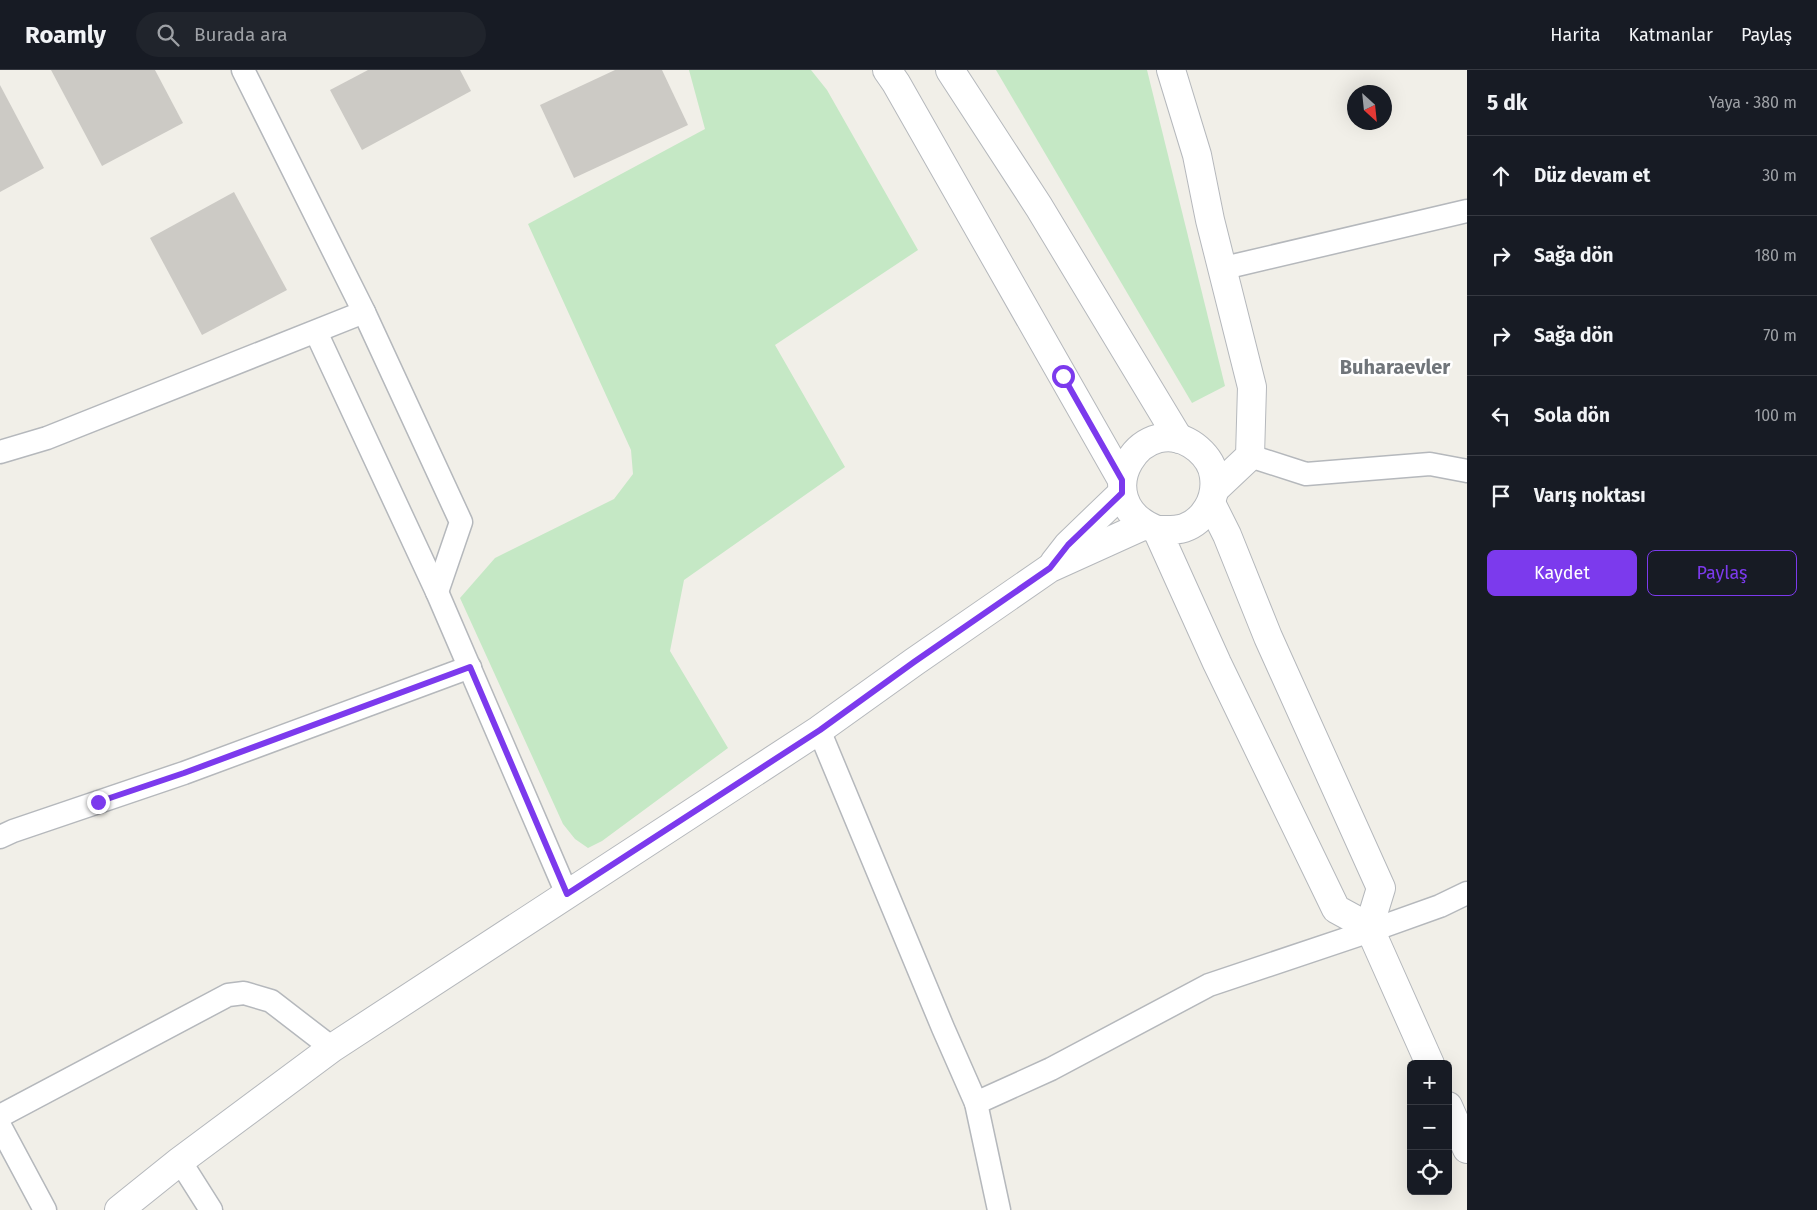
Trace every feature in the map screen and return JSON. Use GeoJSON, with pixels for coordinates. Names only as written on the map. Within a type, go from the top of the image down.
{"type":"FeatureCollection","features":[{"type":"Feature","properties":{"kind":"street"},"geometry":{"type":"LineString","coordinates":[[243,70],[364,312],[461,522],[437,592]]}},
{"type":"Feature","properties":{"kind":"street"},"geometry":{"type":"LineString","coordinates":[[887,70],[896,82],[1122,486],[1130,510],[1134,516],[1151,527],[1171,531],[1184,528],[1196,522],[1205,514],[1213,496],[1250,456],[1252,387],[1224,268],[1210,220],[1197,155],[1171,70]]}},
{"type":"Feature","properties":{"kind":"street"},"geometry":{"type":"LineString","coordinates":[[950,70],[1039,207],[1178,438]]}},
{"type":"Feature","properties":{"kind":"street"},"geometry":{"type":"LineString","coordinates":[[1224,268],[1467,211]]}},
{"type":"Feature","properties":{"kind":"street"},"geometry":{"type":"LineString","coordinates":[[0,452],[48,438],[364,312]]}},
{"type":"Feature","properties":{"kind":"street"},"geometry":{"type":"LineString","coordinates":[[316,332],[437,592],[567,894]]}},
{"type":"Feature","properties":{"kind":"street"},"geometry":{"type":"LineString","coordinates":[[1050,568],[1068,545],[1122,486],[1125,467],[1139,448],[1148,442],[1163,438],[1178,438],[1193,444],[1206,458],[1210,463],[1214,476],[1213,496],[1268,636],[1381,888],[1369,929]]}},
{"type":"Feature","properties":{"kind":"street"},"geometry":{"type":"LineString","coordinates":[[1250,456],[1306,474],[1430,464],[1467,471]]}},
{"type":"Feature","properties":{"kind":"street"},"geometry":{"type":"LineString","coordinates":[[119,1210],[180,1161],[332,1048],[820,730],[1050,568],[1151,527]]}},
{"type":"Feature","properties":{"kind":"street"},"geometry":{"type":"LineString","coordinates":[[1151,527],[1336,909],[1369,929],[1428,1060]]}},
{"type":"Feature","properties":{"kind":"street"},"geometry":{"type":"LineString","coordinates":[[0,837],[184,773],[470,667]]}},
{"type":"Feature","properties":{"kind":"street"},"geometry":{"type":"LineString","coordinates":[[820,730],[976,1104],[999,1210]]}},
{"type":"Feature","properties":{"kind":"street"},"geometry":{"type":"LineString","coordinates":[[976,1104],[1051,1069],[1209,986],[1369,929],[1440,906],[1467,893]]}},
{"type":"Feature","properties":{"kind":"street"},"geometry":{"type":"LineString","coordinates":[[0,1116],[228,995],[244,993],[271,1001],[332,1048]]}},
{"type":"Feature","properties":{"kind":"street"},"geometry":{"type":"LineString","coordinates":[[1452,1115],[1467,1149]]}},
{"type":"Feature","properties":{"kind":"street"},"geometry":{"type":"LineString","coordinates":[[0,1126],[45,1210]]}},
{"type":"Feature","properties":{"kind":"street"},"geometry":{"type":"LineString","coordinates":[[180,1161],[211,1210]]}},
{"type":"Feature","properties":{"kind":"green space"},"geometry":{"type":"Polygon","coordinates":[[[689,70],[811,70],[827,90],[918,250],[775,345],[845,467],[684,580],[670,651],[728,748],[602,841],[588,848],[575,839],[563,824],[460,598],[495,558],[614,499],[633,474],[631,450],[528,224],[705,129],[689,70]]]}},
{"type":"Feature","properties":{"kind":"green space"},"geometry":{"type":"Polygon","coordinates":[[[996,70],[1147,70],[1225,386],[1192,403],[996,70]]]}},
{"type":"Feature","properties":{"kind":"building"},"geometry":{"type":"Polygon","coordinates":[[[51,70],[155,70],[183,123],[102,166],[51,70]]]}},
{"type":"Feature","properties":{"kind":"building"},"geometry":{"type":"Polygon","coordinates":[[[368,70],[460,70],[471,91],[362,150],[330,90],[368,70]]]}},
{"type":"Feature","properties":{"kind":"building"},"geometry":{"type":"Polygon","coordinates":[[[615,70],[662,70],[688,125],[574,178],[540,105],[615,70]]]}},
{"type":"Feature","properties":{"kind":"building"},"geometry":{"type":"Polygon","coordinates":[[[0,85],[44,168],[0,192],[0,85]]]}},
{"type":"Feature","properties":{"kind":"building"},"geometry":{"type":"Polygon","coordinates":[[[234,192],[287,290],[202,335],[150,238],[234,192]]]}},
{"type":"Feature","properties":{"kind":"district","name":"Buharaevler"},"geometry":{"type":"Point","coordinates":[1395,367]}},
{"type":"Feature","properties":{"kind":"route"},"geometry":{"type":"LineString","coordinates":[[98,802],[184,773],[470,667],[567,894],[820,730],[1050,568],[1068,545],[1122,493],[1122,480],[1063,376]]}}]}
